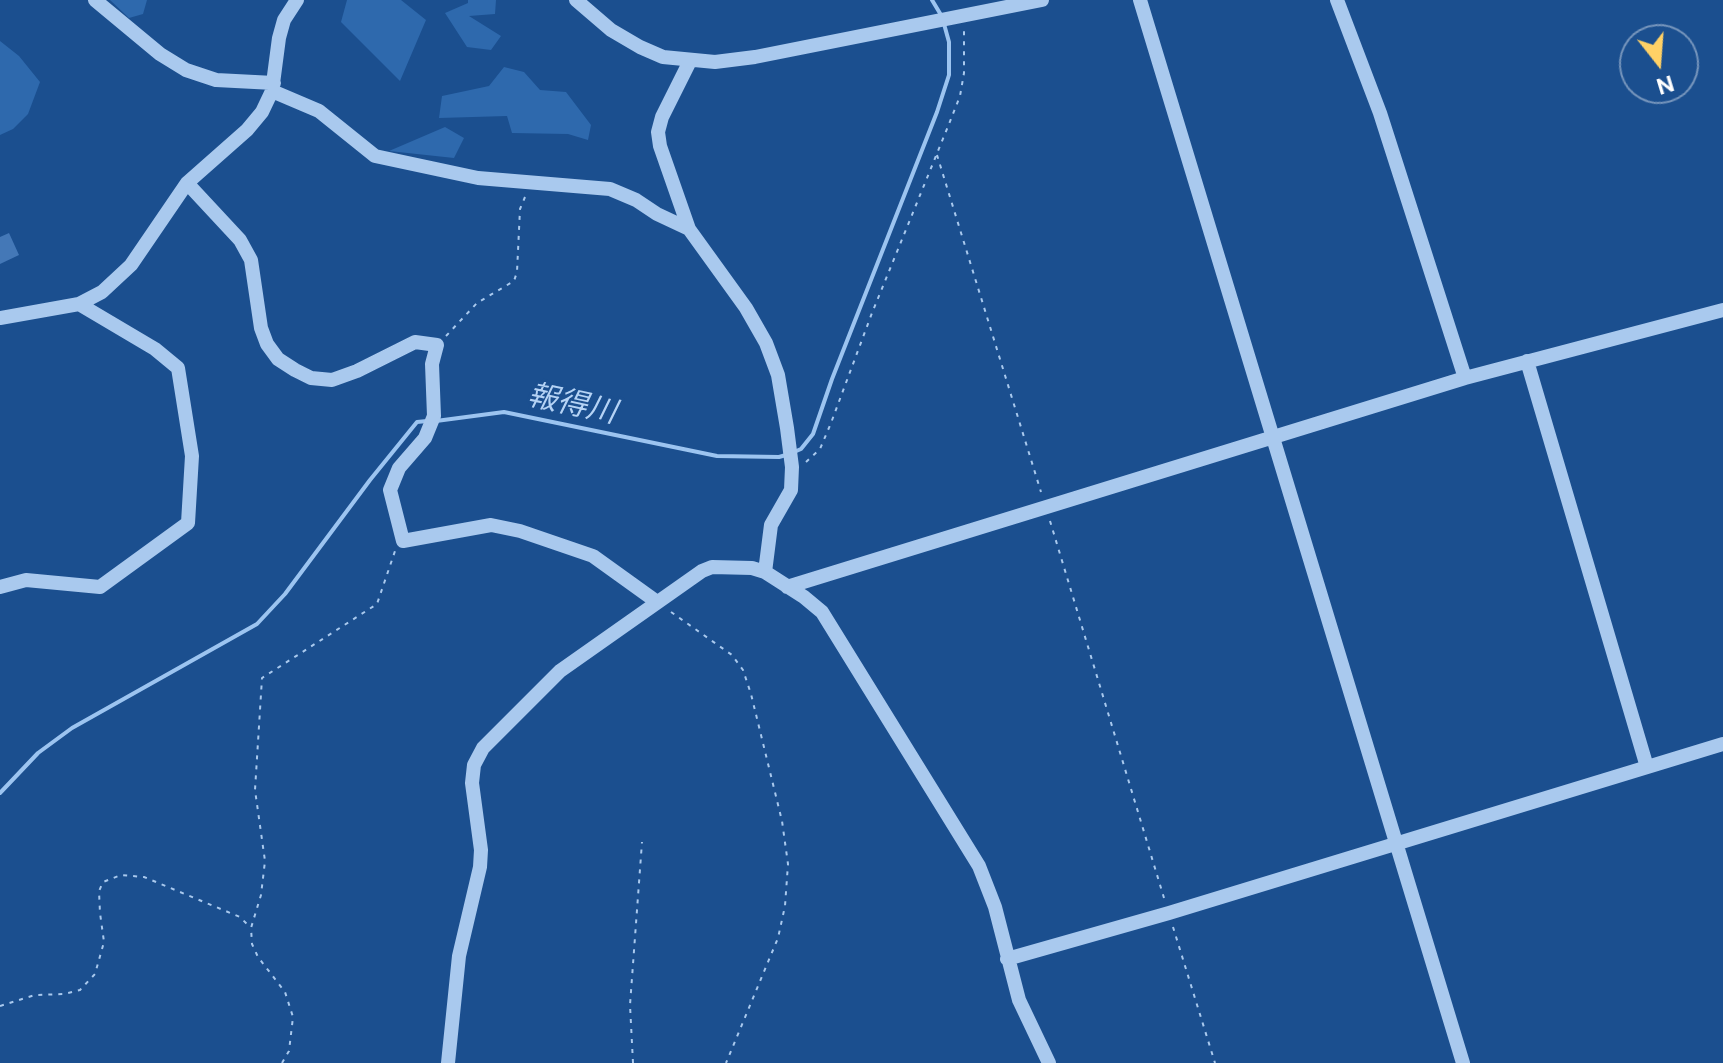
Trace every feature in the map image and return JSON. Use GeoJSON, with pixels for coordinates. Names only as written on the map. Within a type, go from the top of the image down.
{"type":"FeatureCollection","features":[{"type":"Feature","properties":{"kind":"street"},"geometry":{"type":"LineString","coordinates":[[95,0],[160,54],[186,70],[216,80],[273,87],[319,111],[375,156],[478,178],[610,189],[689,229]]}},
{"type":"Feature","properties":{"kind":"street"},"geometry":{"type":"LineString","coordinates":[[0,318],[79,304],[102,292],[131,265],[187,183],[247,130],[262,112],[273,87],[284,20],[297,0]]}},
{"type":"Feature","properties":{"kind":"street"},"geometry":{"type":"LineString","coordinates":[[576,0],[611,30],[640,47],[663,57],[715,62],[755,57],[1042,0]]}},
{"type":"Feature","properties":{"kind":"street"},"geometry":{"type":"LineString","coordinates":[[1140,0],[1463,1063]]}},
{"type":"Feature","properties":{"kind":"street"},"geometry":{"type":"LineString","coordinates":[[1337,0],[1380,113],[1465,378]]}},
{"type":"Feature","properties":{"kind":"street"},"geometry":{"type":"LineString","coordinates":[[690,61],[662,117],[658,132],[670,180],[689,229],[746,308],[766,343],[778,375],[791,490],[771,525],[765,572]]}},
{"type":"Feature","properties":{"kind":"street"},"geometry":{"type":"LineString","coordinates":[[187,183],[240,240],[251,260],[261,328],[267,344],[278,359],[311,378],[332,380],[415,342],[437,345],[432,364],[434,416],[425,438],[399,468],[390,490],[403,541],[491,525],[520,531],[593,556],[657,602]]}},
{"type":"Feature","properties":{"kind":"street"},"geometry":{"type":"LineString","coordinates":[[0,587],[26,580],[100,587],[188,523],[192,456],[178,368],[155,349],[79,304]]}},
{"type":"Feature","properties":{"kind":"street"},"geometry":{"type":"LineString","coordinates":[[787,587],[1465,378],[1723,310]]}},
{"type":"Feature","properties":{"kind":"street"},"geometry":{"type":"LineString","coordinates":[[1527,361],[1647,767]]}},
{"type":"Feature","properties":{"kind":"street"},"geometry":{"type":"LineString","coordinates":[[448,1063],[459,956],[480,867],[481,850],[472,783],[474,765],[483,748],[560,671],[712,567],[752,568],[765,572],[822,612],[979,866],[995,907],[1019,1000],[1049,1063]]}},
{"type":"Feature","properties":{"kind":"street"},"geometry":{"type":"LineString","coordinates":[[1007,959],[1169,913],[1723,744]]}},
{"type":"Feature","properties":{"kind":"path"},"geometry":{"type":"LineString","coordinates":[[791,472],[820,449],[960,96],[964,73],[963,15]]}},
{"type":"Feature","properties":{"kind":"path"},"geometry":{"type":"LineString","coordinates":[[937,155],[1215,1063]]}},
{"type":"Feature","properties":{"kind":"path"},"geometry":{"type":"LineString","coordinates":[[437,345],[477,303],[514,281],[520,209],[530,182]]}},
{"type":"Feature","properties":{"kind":"path"},"geometry":{"type":"LineString","coordinates":[[282,1063],[289,1051],[293,1017],[285,992],[258,957],[252,944],[251,928],[261,895],[265,861],[255,790],[262,678],[377,604],[395,552],[403,541]]}},
{"type":"Feature","properties":{"kind":"path"},"geometry":{"type":"LineString","coordinates":[[657,602],[732,655],[743,670],[782,821],[788,876],[782,921],[778,938],[726,1063]]}},
{"type":"Feature","properties":{"kind":"path"},"geometry":{"type":"LineString","coordinates":[[633,1063],[630,1005],[642,842]]}},
{"type":"Feature","properties":{"kind":"path"},"geometry":{"type":"LineString","coordinates":[[0,1006],[35,995],[80,990],[95,974],[104,942],[99,891],[103,882],[121,875],[144,877],[240,917],[251,928]]}},
{"type":"Feature","properties":{"kind":"shaded area"},"geometry":{"type":"Polygon","coordinates":[[[110,0],[147,0],[143,14],[129,18],[110,0]]]}},
{"type":"Feature","properties":{"kind":"shaded area"},"geometry":{"type":"Polygon","coordinates":[[[347,0],[401,0],[426,20],[400,81],[341,22],[347,0]]]}},
{"type":"Feature","properties":{"kind":"shaded area"},"geometry":{"type":"Polygon","coordinates":[[[468,0],[496,0],[495,14],[469,16],[501,36],[491,50],[467,47],[445,13],[468,3],[468,0]]]}},
{"type":"Feature","properties":{"kind":"shaded area"},"geometry":{"type":"Polygon","coordinates":[[[0,41],[19,56],[40,82],[28,114],[13,129],[0,135],[0,41]]]}},
{"type":"Feature","properties":{"kind":"shaded area"},"geometry":{"type":"Polygon","coordinates":[[[504,67],[524,72],[540,90],[566,92],[591,125],[588,140],[568,134],[512,133],[507,116],[439,118],[442,96],[489,86],[504,67]]]}},
{"type":"Feature","properties":{"kind":"shaded area"},"geometry":{"type":"Polygon","coordinates":[[[445,127],[464,138],[454,158],[389,151],[445,127]]]}},
{"type":"Feature","properties":{"kind":"building"},"geometry":{"type":"Polygon","coordinates":[[[9,233],[19,255],[0,264],[0,237],[9,233]]]}},
{"type":"Feature","properties":{"kind":"waterway","name":"報得川"},"geometry":{"type":"LineString","coordinates":[[932,0],[941,15]]}},
{"type":"Feature","properties":{"kind":"waterway","name":"報得川"},"geometry":{"type":"LineString","coordinates":[[794,452],[801,449],[813,434],[937,112],[949,75],[949,42],[944,24]]}},
{"type":"Feature","properties":{"kind":"waterway","name":"報得川"},"geometry":{"type":"LineString","coordinates":[[436,421],[504,412],[717,456],[786,455]]}},
{"type":"Feature","properties":{"kind":"waterway","name":"報得川"},"geometry":{"type":"LineString","coordinates":[[0,793],[38,753],[72,728],[257,624],[285,594],[417,422],[427,421]]}}]}
